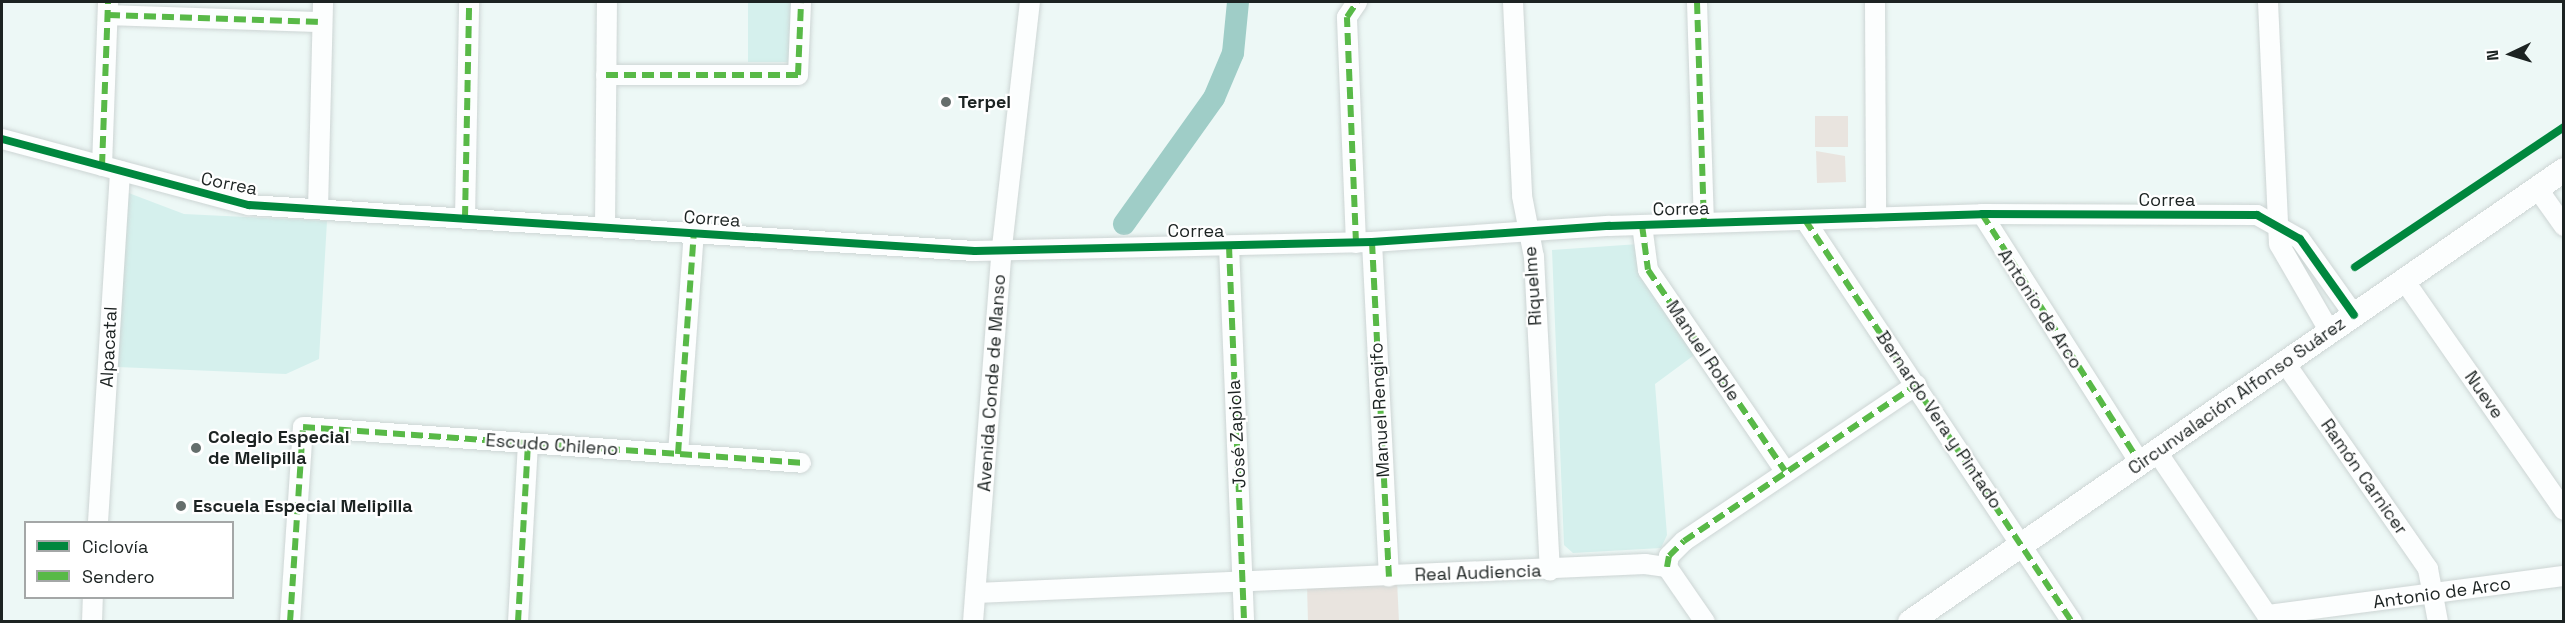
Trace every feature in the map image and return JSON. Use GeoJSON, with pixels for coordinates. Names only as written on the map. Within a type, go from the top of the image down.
{"type":"FeatureCollection","features":[{"type":"Feature","properties":{"kind":"street"},"geometry":{"type":"LineString","coordinates":[[318,209],[323,2]]}},
{"type":"Feature","properties":{"kind":"street"},"geometry":{"type":"LineString","coordinates":[[465,218],[469,2]]}},
{"type":"Feature","properties":{"kind":"street"},"geometry":{"type":"LineString","coordinates":[[605,227],[607,2]]}},
{"type":"Feature","properties":{"kind":"street"},"geometry":{"type":"LineString","coordinates":[[606,75],[798,75],[801,2]]}},
{"type":"Feature","properties":{"kind":"street","name":"Avenida Conde de Manso"},"geometry":{"type":"LineString","coordinates":[[973,621],[1002,248],[1030,2]]}},
{"type":"Feature","properties":{"kind":"street","name":"Riquelme"},"geometry":{"type":"LineString","coordinates":[[1513,2],[1527,230],[1534,257],[1550,571]]}},
{"type":"Feature","properties":{"kind":"street"},"geometry":{"type":"LineString","coordinates":[[1697,2],[1704,223]]}},
{"type":"Feature","properties":{"kind":"street"},"geometry":{"type":"LineString","coordinates":[[1875,2],[1876,218]]}},
{"type":"Feature","properties":{"kind":"street"},"geometry":{"type":"LineString","coordinates":[[2268,2],[2279,226],[2285,263],[2330,332]]}},
{"type":"Feature","properties":{"kind":"street","name":"Manuel Rengifo"},"geometry":{"type":"LineString","coordinates":[[1354,4],[1347,17],[1389,577]]}},
{"type":"Feature","properties":{"kind":"street"},"geometry":{"type":"LineString","coordinates":[[108,8],[322,22]]}},
{"type":"Feature","properties":{"kind":"street","name":"Alpacatal"},"geometry":{"type":"LineString","coordinates":[[98,521],[111,169],[108,8]]}},
{"type":"Feature","properties":{"kind":"street","name":"Correa"},"geometry":{"type":"LineString","coordinates":[[2,139],[227,201],[318,209],[975,251],[1002,248],[1364,243],[1527,230],[1982,214],[2257,215],[2279,226],[2306,245],[2354,315]]}},
{"type":"Feature","properties":{"kind":"street","name":"Circunvalación Alfonso Suárez"},"geometry":{"type":"LineString","coordinates":[[1910,621],[2564,170]]}},
{"type":"Feature","properties":{"kind":"street"},"geometry":{"type":"LineString","coordinates":[[2537,188],[2564,226]]}},
{"type":"Feature","properties":{"kind":"street","name":"Antonio de Arco"},"geometry":{"type":"LineString","coordinates":[[1982,214],[2148,457],[2267,615],[2564,576]]}},
{"type":"Feature","properties":{"kind":"street","name":"Bernardo Vera y Pintado"},"geometry":{"type":"LineString","coordinates":[[1805,220],[2073,621]]}},
{"type":"Feature","properties":{"kind":"street","name":"Manuel Roble"},"geometry":{"type":"LineString","coordinates":[[1642,225],[1648,270],[1785,471]]}},
{"type":"Feature","properties":{"kind":"street"},"geometry":{"type":"LineString","coordinates":[[678,454],[694,233]]}},
{"type":"Feature","properties":{"kind":"street","name":"José Zapiola"},"geometry":{"type":"LineString","coordinates":[[1229,246],[1244,621]]}},
{"type":"Feature","properties":{"kind":"street","name":"Nueve"},"geometry":{"type":"LineString","coordinates":[[2404,280],[2564,510]]}},
{"type":"Feature","properties":{"kind":"street","name":"Ramón Carnicer"},"geometry":{"type":"LineString","coordinates":[[2285,363],[2428,569],[2435,594],[2438,621]]}},
{"type":"Feature","properties":{"kind":"street"},"geometry":{"type":"LineString","coordinates":[[1705,621],[1667,567],[1669,556],[1684,541],[1785,471],[1916,385]]}},
{"type":"Feature","properties":{"kind":"street","name":"Escudo Chileno"},"geometry":{"type":"LineString","coordinates":[[290,621],[303,427],[801,463]]}},
{"type":"Feature","properties":{"kind":"street"},"geometry":{"type":"LineString","coordinates":[[518,621],[528,443]]}},
{"type":"Feature","properties":{"kind":"street","name":"Real Audiencia"},"geometry":{"type":"LineString","coordinates":[[976,592],[1550,571],[1645,564],[1667,567]]}},
{"type":"Feature","properties":{"kind":"street"},"geometry":{"type":"LineString","coordinates":[[92,621],[93,599]]}},
{"type":"Feature","properties":{"kind":"shaded area"},"geometry":{"type":"Polygon","coordinates":[[[748,2],[794,2],[794,62],[748,62],[748,2]]]}},
{"type":"Feature","properties":{"kind":"shaded area"},"geometry":{"type":"Polygon","coordinates":[[[126,192],[184,214],[327,221],[319,359],[286,374],[117,367],[126,192]]]}},
{"type":"Feature","properties":{"kind":"shaded area"},"geometry":{"type":"Polygon","coordinates":[[[1639,244],[1697,353],[1655,384],[1667,535],[1661,548],[1573,553],[1564,545],[1552,250],[1639,244]]]}},
{"type":"Feature","properties":{"kind":"building"},"geometry":{"type":"Polygon","coordinates":[[[1815,116],[1848,116],[1848,147],[1815,147],[1815,116]]]}},
{"type":"Feature","properties":{"kind":"building"},"geometry":{"type":"Polygon","coordinates":[[[1816,151],[1845,156],[1846,182],[1817,183],[1816,151]]]}},
{"type":"Feature","properties":{"kind":"building"},"geometry":{"type":"Polygon","coordinates":[[[1397,580],[1399,622],[1308,622],[1307,586],[1397,580]]]}},
{"type":"Feature","properties":{"kind":"waterway"},"geometry":{"type":"LineString","coordinates":[[1124,224],[1214,98],[1233,53],[1238,2]]}},
{"type":"Feature","properties":{"kind":"marked path"},"geometry":{"type":"LineString","coordinates":[[102,166],[108,2]]}},
{"type":"Feature","properties":{"kind":"marked path"},"geometry":{"type":"LineString","coordinates":[[465,218],[469,2]]}},
{"type":"Feature","properties":{"kind":"marked path"},"geometry":{"type":"LineString","coordinates":[[606,75],[798,75],[801,2]]}},
{"type":"Feature","properties":{"kind":"marked path"},"geometry":{"type":"LineString","coordinates":[[1356,243],[1347,17],[1357,2]]}},
{"type":"Feature","properties":{"kind":"marked path"},"geometry":{"type":"LineString","coordinates":[[1697,2],[1704,223]]}},
{"type":"Feature","properties":{"kind":"marked path"},"geometry":{"type":"LineString","coordinates":[[108,15],[322,22]]}},
{"type":"Feature","properties":{"kind":"marked path"},"geometry":{"type":"LineString","coordinates":[[1982,214],[2140,463]]}},
{"type":"Feature","properties":{"kind":"marked path"},"geometry":{"type":"LineString","coordinates":[[1805,220],[2072,622]]}},
{"type":"Feature","properties":{"kind":"marked path"},"geometry":{"type":"LineString","coordinates":[[1642,225],[1648,270],[1785,471]]}},
{"type":"Feature","properties":{"kind":"marked path"},"geometry":{"type":"LineString","coordinates":[[678,454],[694,233]]}},
{"type":"Feature","properties":{"kind":"marked path"},"geometry":{"type":"LineString","coordinates":[[1372,242],[1389,577]]}},
{"type":"Feature","properties":{"kind":"marked path"},"geometry":{"type":"LineString","coordinates":[[1229,246],[1244,622]]}},
{"type":"Feature","properties":{"kind":"marked path"},"geometry":{"type":"LineString","coordinates":[[1667,567],[1669,556],[1684,541],[1916,385]]}},
{"type":"Feature","properties":{"kind":"marked path"},"geometry":{"type":"LineString","coordinates":[[290,622],[303,427],[801,463]]}},
{"type":"Feature","properties":{"kind":"marked path"},"geometry":{"type":"LineString","coordinates":[[518,622],[528,443]]}},
{"type":"Feature","properties":{"kind":"cycle path"},"geometry":{"type":"LineString","coordinates":[[2355,267],[2564,127]]}},
{"type":"Feature","properties":{"kind":"cycle path"},"geometry":{"type":"LineString","coordinates":[[2,139],[249,205],[975,251],[1372,242],[1609,226],[1982,214],[2257,215],[2300,239],[2354,315]]}},
{"type":"Feature","properties":{"kind":"place","name":"Terpel"},"geometry":{"type":"Point","coordinates":[946,102]}},
{"type":"Feature","properties":{"kind":"place","name":"Colegio Especial de Melipilla"},"geometry":{"type":"Point","coordinates":[196,448]}},
{"type":"Feature","properties":{"kind":"place","name":"Escuela Especial Melipilla"},"geometry":{"type":"Point","coordinates":[181,506]}}]}
